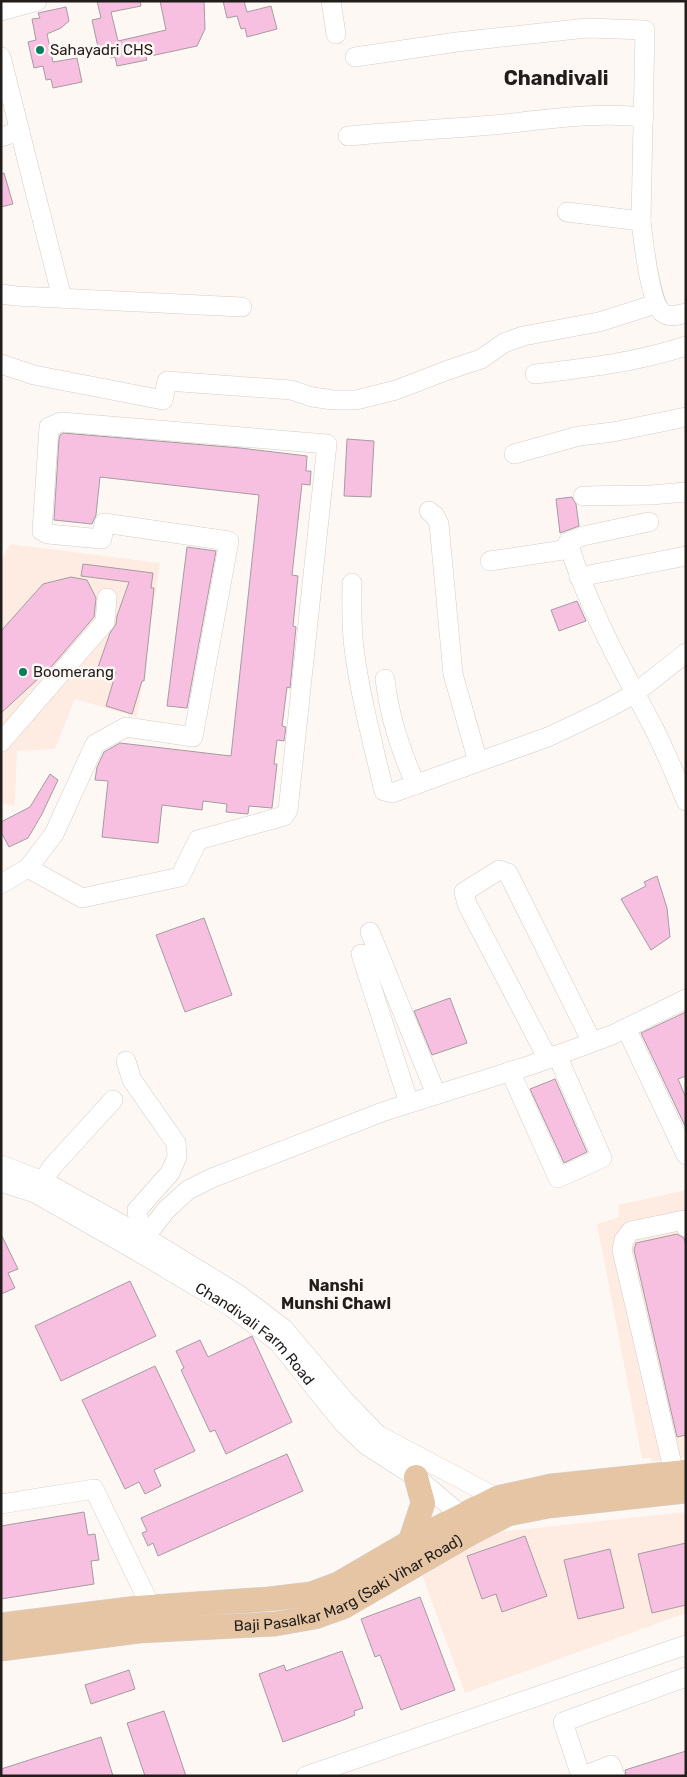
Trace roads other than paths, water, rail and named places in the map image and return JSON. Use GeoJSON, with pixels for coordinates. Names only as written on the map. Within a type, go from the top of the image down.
{"type":"FeatureCollection","features":[{"type":"Feature","properties":{"kind":"main road"},"geometry":{"type":"LineString","coordinates":[[410,1542],[423,1502],[416,1477]]}},
{"type":"Feature","properties":{"kind":"main road","name":"Baji Pasalkar Marg (Saki Vihar Road)"},"geometry":{"type":"LineString","coordinates":[[1,1648],[142,1616],[275,1624],[315,1617],[343,1607],[466,1525],[503,1506],[551,1486],[680,1482]]}},
{"type":"Feature","properties":{"kind":"main road","name":"Baji Pasalkar Marg (Saki Vihar Road)"},"geometry":{"type":"LineString","coordinates":[[1,1624],[142,1616],[311,1594],[338,1584],[410,1542],[466,1525]]}},
{"type":"Feature","properties":{"kind":"street"},"geometry":{"type":"LineString","coordinates":[[1,11],[37,1]]}},
{"type":"Feature","properties":{"kind":"street"},"geometry":{"type":"LineString","coordinates":[[331,1],[336,34]]}},
{"type":"Feature","properties":{"kind":"street"},"geometry":{"type":"LineString","coordinates":[[355,57],[457,42],[586,28],[646,30],[641,220],[644,249],[656,304],[663,313],[671,316],[686,313]]}},
{"type":"Feature","properties":{"kind":"street"},"geometry":{"type":"LineString","coordinates":[[1,56],[62,298]]}},
{"type":"Feature","properties":{"kind":"street"},"geometry":{"type":"LineString","coordinates":[[348,136],[502,124],[572,116],[617,114],[644,117]]}},
{"type":"Feature","properties":{"kind":"street"},"geometry":{"type":"LineString","coordinates":[[1,137],[20,131]]}},
{"type":"Feature","properties":{"kind":"street"},"geometry":{"type":"LineString","coordinates":[[567,212],[641,220]]}},
{"type":"Feature","properties":{"kind":"street"},"geometry":{"type":"LineString","coordinates":[[1,294],[242,307]]}},
{"type":"Feature","properties":{"kind":"street"},"geometry":{"type":"LineString","coordinates":[[1,364],[34,376],[163,400],[168,381],[291,390],[312,397],[333,400],[356,400],[396,390],[481,359],[504,343],[523,336],[599,322],[656,304]]}},
{"type":"Feature","properties":{"kind":"street"},"geometry":{"type":"LineString","coordinates":[[535,374],[617,364],[655,356],[686,346]]}},
{"type":"Feature","properties":{"kind":"street"},"geometry":{"type":"LineString","coordinates":[[514,454],[579,436],[613,432],[686,417]]}},
{"type":"Feature","properties":{"kind":"street"},"geometry":{"type":"LineString","coordinates":[[1,884],[28,868],[54,834],[95,744],[126,727],[193,737],[229,541],[104,524],[102,539],[48,534],[42,531],[49,427],[61,422],[327,444],[288,810],[284,816],[198,840],[180,878],[82,898],[28,868]]}},
{"type":"Feature","properties":{"kind":"street"},"geometry":{"type":"LineString","coordinates":[[583,496],[651,495],[686,492]]}},
{"type":"Feature","properties":{"kind":"street"},"geometry":{"type":"LineString","coordinates":[[429,511],[435,516],[439,524],[454,674],[478,762]]}},
{"type":"Feature","properties":{"kind":"street"},"geometry":{"type":"LineString","coordinates":[[649,522],[583,536],[568,542],[579,577],[634,694],[650,722],[686,801]]}},
{"type":"Feature","properties":{"kind":"street"},"geometry":{"type":"LineString","coordinates":[[490,561],[570,549]]}},
{"type":"Feature","properties":{"kind":"street"},"geometry":{"type":"LineString","coordinates":[[579,577],[686,556]]}},
{"type":"Feature","properties":{"kind":"street"},"geometry":{"type":"LineString","coordinates":[[352,583],[354,649],[384,792],[392,793],[416,785],[548,737],[634,694],[686,653]]}},
{"type":"Feature","properties":{"kind":"street"},"geometry":{"type":"LineString","coordinates":[[1,742],[105,622],[107,598]]}},
{"type":"Feature","properties":{"kind":"street"},"geometry":{"type":"LineString","coordinates":[[385,679],[387,699],[400,745],[416,785]]}},
{"type":"Feature","properties":{"kind":"street"},"geometry":{"type":"LineString","coordinates":[[510,1071],[558,1178],[602,1158],[552,1057],[467,904],[464,892],[499,870],[508,873],[592,1042]]}},
{"type":"Feature","properties":{"kind":"street"},"geometry":{"type":"LineString","coordinates":[[370,932],[436,1094]]}},
{"type":"Feature","properties":{"kind":"street"},"geometry":{"type":"LineString","coordinates":[[361,954],[409,1103]]}},
{"type":"Feature","properties":{"kind":"street"},"geometry":{"type":"LineString","coordinates":[[140,1244],[166,1210],[188,1190],[212,1178],[409,1103],[510,1071],[592,1042],[686,999]]}},
{"type":"Feature","properties":{"kind":"street"},"geometry":{"type":"LineString","coordinates":[[626,1028],[686,1155]]}},
{"type":"Feature","properties":{"kind":"street"},"geometry":{"type":"LineString","coordinates":[[126,1061],[132,1080],[176,1143],[177,1157],[170,1173],[137,1210],[140,1244]]}},
{"type":"Feature","properties":{"kind":"street"},"geometry":{"type":"LineString","coordinates":[[39,1187],[52,1168],[113,1100]]}},
{"type":"Feature","properties":{"kind":"street"},"geometry":{"type":"LineString","coordinates":[[1,1165],[140,1244],[238,1294],[283,1328],[301,1360],[378,1435],[503,1506]]}},
{"type":"Feature","properties":{"kind":"street"},"geometry":{"type":"LineString","coordinates":[[1,1182],[39,1187]]}},
{"type":"Feature","properties":{"kind":"street"},"geometry":{"type":"LineString","coordinates":[[680,1482],[622,1250],[624,1240],[631,1231],[685,1222]]}},
{"type":"Feature","properties":{"kind":"street","name":"Chandivali Farm Road"},"geometry":{"type":"LineString","coordinates":[[301,1360],[343,1423],[366,1445],[416,1477],[466,1525]]}},
{"type":"Feature","properties":{"kind":"street"},"geometry":{"type":"LineString","coordinates":[[1,1504],[94,1489],[142,1616]]}},
{"type":"Feature","properties":{"kind":"street"},"geometry":{"type":"LineString","coordinates":[[306,1776],[686,1645]]}},
{"type":"Feature","properties":{"kind":"street"},"geometry":{"type":"LineString","coordinates":[[615,1776],[611,1765],[582,1776],[563,1722],[686,1677]]}},
{"type":"Feature","properties":{"kind":"place","name":"Sahayadri CHS"},"geometry":{"type":"Point","coordinates":[40,50]}},
{"type":"Feature","properties":{"kind":"place","name":"Boomerang"},"geometry":{"type":"Point","coordinates":[23,672]}},
{"type":"Feature","properties":{"kind":"district","name":"Chandivali"},"geometry":{"type":"Point","coordinates":[556,78]}},
{"type":"Feature","properties":{"kind":"district","name":"Nanshi Munshi Chawl"},"geometry":{"type":"Point","coordinates":[336,1294]}}]}
